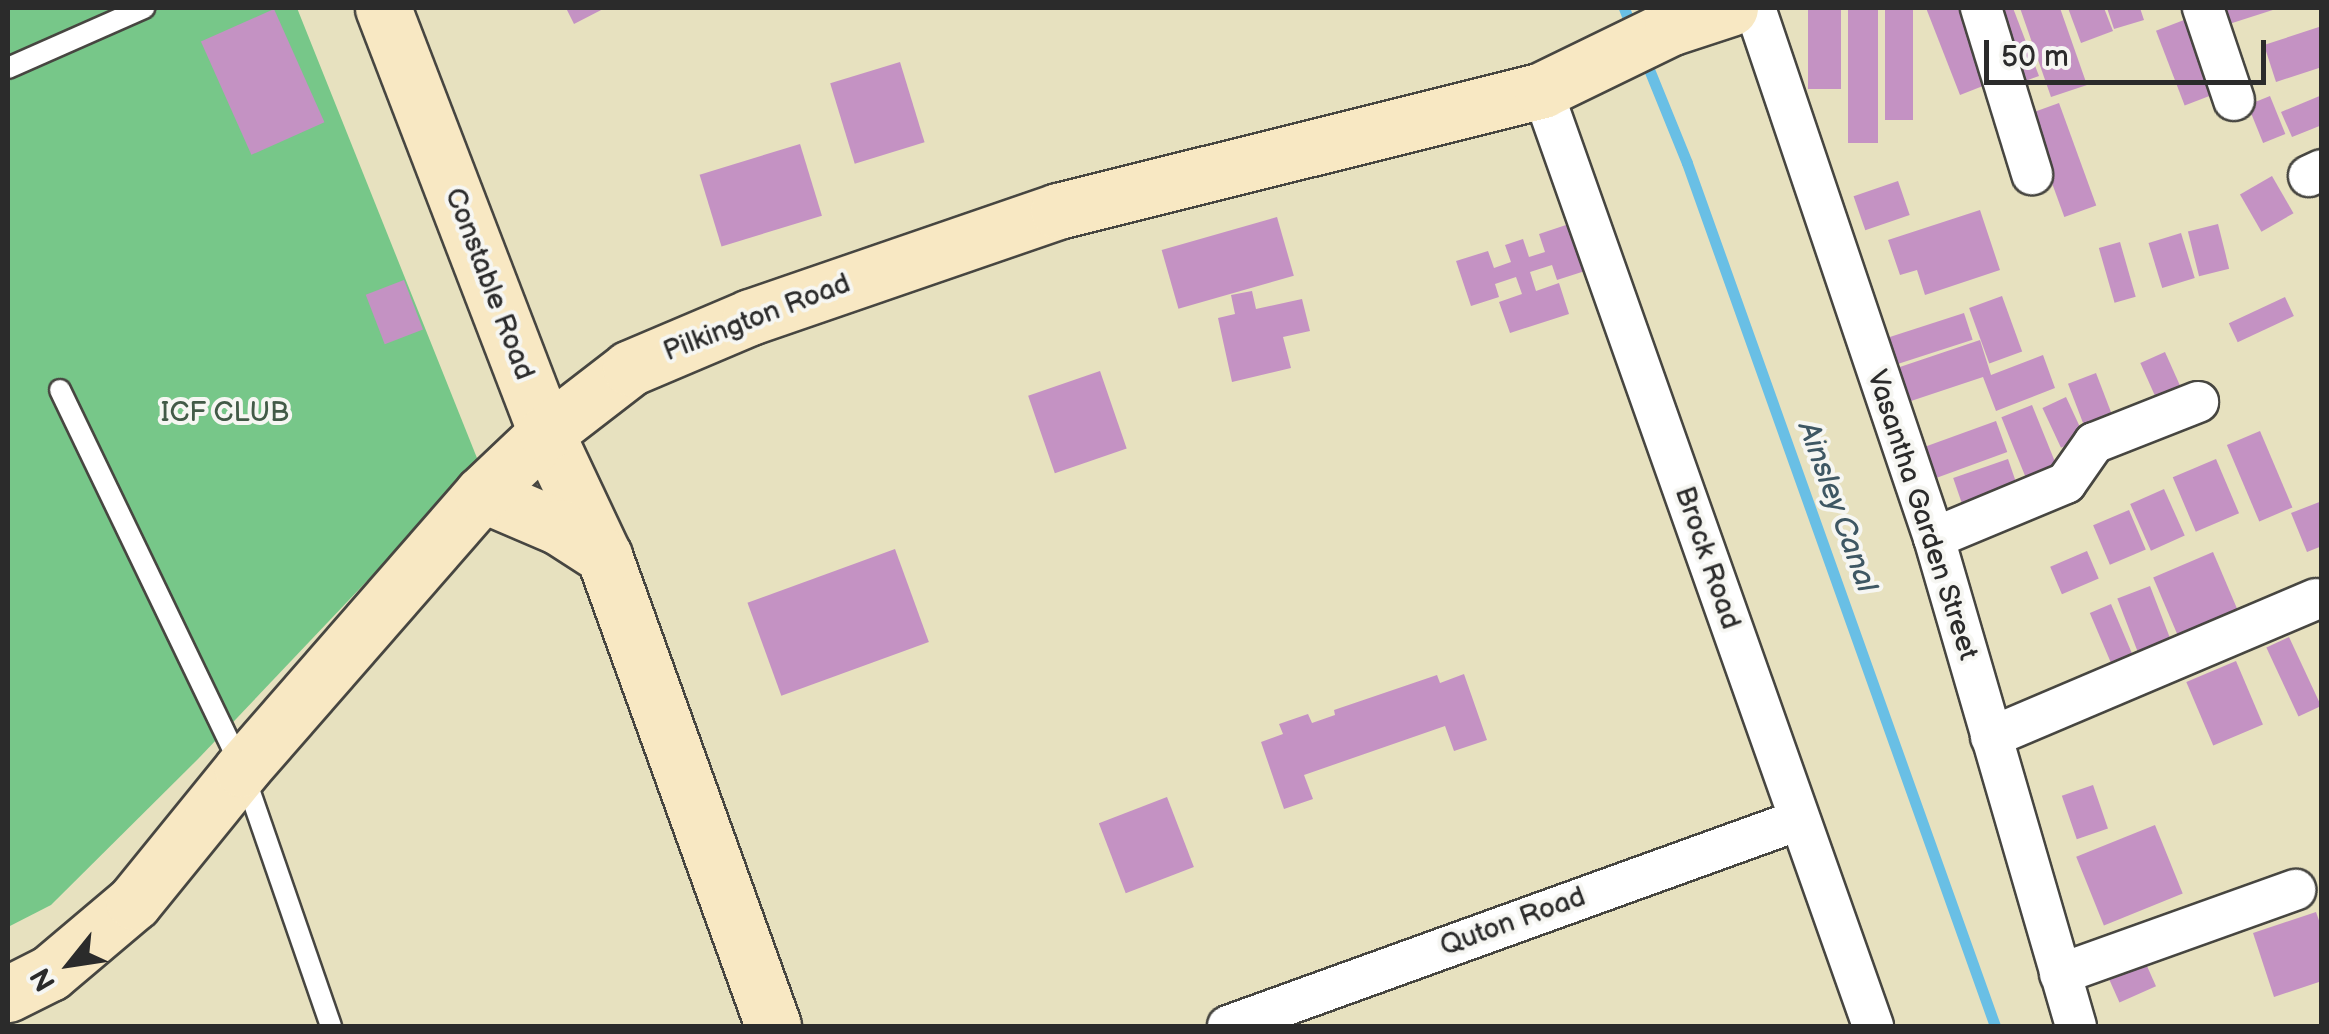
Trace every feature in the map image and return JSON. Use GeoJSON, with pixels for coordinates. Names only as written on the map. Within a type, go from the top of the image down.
{"type":"FeatureCollection","features":[{"type":"Feature","properties":{"kind":"street","name":"Constable Road"},"geometry":{"type":"LineString","coordinates":[[383,8],[546,433],[604,556],[773,1026]]}},
{"type":"Feature","properties":{"kind":"street","name":"Pilkington Road"},"geometry":{"type":"LineString","coordinates":[[8,994],[50,973],[134,902],[242,769],[482,494],[546,433],[630,368],[750,317],[1058,211],[1542,90],[1672,27],[1730,8]]}},
{"type":"Feature","properties":{"kind":"street","name":"Vasantha Garden Street"},"geometry":{"type":"LineString","coordinates":[[1755,8],[1934,538],[2076,1026]]}},
{"type":"Feature","properties":{"kind":"street"},"geometry":{"type":"LineString","coordinates":[[1981,8],[2032,174]]}},
{"type":"Feature","properties":{"kind":"street"},"geometry":{"type":"LineString","coordinates":[[2204,8],[2234,100]]}},
{"type":"Feature","properties":{"kind":"street","name":"Brock Road"},"geometry":{"type":"LineString","coordinates":[[1542,90],[1872,1026]]}},
{"type":"Feature","properties":{"kind":"street"},"geometry":{"type":"LineString","coordinates":[[1934,538],[2066,483],[2094,443],[2198,402]]}},
{"type":"Feature","properties":{"kind":"street"},"geometry":{"type":"LineString","coordinates":[[482,494],[559,527],[604,556]]}},
{"type":"Feature","properties":{"kind":"street"},"geometry":{"type":"LineString","coordinates":[[1991,737],[2316,599]]}},
{"type":"Feature","properties":{"kind":"street","name":"Quton Road"},"geometry":{"type":"LineString","coordinates":[[1228,1026],[1313,1011],[1799,820]]}},
{"type":"Feature","properties":{"kind":"street"},"geometry":{"type":"LineString","coordinates":[[2060,974],[2295,890]]}},
{"type":"Feature","properties":{"kind":"lane"},"geometry":{"type":"LineString","coordinates":[[8,68],[144,8]]}},
{"type":"Feature","properties":{"kind":"lane"},"geometry":{"type":"LineString","coordinates":[[60,390],[242,769],[331,1026]]}},
{"type":"Feature","properties":{"kind":"green space","name":"ICF CLUB"},"geometry":{"type":"Polygon","coordinates":[[[8,8],[297,8],[479,463],[198,759],[51,905],[8,927],[8,8]]]}},
{"type":"Feature","properties":{"kind":"building"},"geometry":{"type":"Polygon","coordinates":[[[566,8],[605,8],[574,24],[566,8]]]}},
{"type":"Feature","properties":{"kind":"building"},"geometry":{"type":"Polygon","coordinates":[[[1808,8],[1841,8],[1841,89],[1808,89],[1808,8]]]}},
{"type":"Feature","properties":{"kind":"building"},"geometry":{"type":"Polygon","coordinates":[[[1848,8],[1878,8],[1878,143],[1848,143],[1848,8]]]}},
{"type":"Feature","properties":{"kind":"building"},"geometry":{"type":"Polygon","coordinates":[[[1885,8],[1913,8],[1913,120],[1885,120],[1885,8]]]}},
{"type":"Feature","properties":{"kind":"building"},"geometry":{"type":"Polygon","coordinates":[[[1926,8],[1959,8],[1988,84],[1960,95],[1926,8]]]}},
{"type":"Feature","properties":{"kind":"building"},"geometry":{"type":"Polygon","coordinates":[[[1983,8],[2013,8],[2039,76],[2012,86],[1983,8]]]}},
{"type":"Feature","properties":{"kind":"building"},"geometry":{"type":"Polygon","coordinates":[[[2020,8],[2060,8],[2087,85],[2051,97],[2020,8]]]}},
{"type":"Feature","properties":{"kind":"building"},"geometry":{"type":"Polygon","coordinates":[[[2068,8],[2104,8],[2113,31],[2081,43],[2068,8]]]}},
{"type":"Feature","properties":{"kind":"building"},"geometry":{"type":"Polygon","coordinates":[[[2107,8],[2140,8],[2144,20],[2114,29],[2107,8]]]}},
{"type":"Feature","properties":{"kind":"building"},"geometry":{"type":"Polygon","coordinates":[[[2220,8],[2279,8],[2226,25],[2220,8]]]}},
{"type":"Feature","properties":{"kind":"building"},"geometry":{"type":"Polygon","coordinates":[[[274,9],[324,122],[251,155],[201,42],[274,9]]]}},
{"type":"Feature","properties":{"kind":"building"},"geometry":{"type":"Polygon","coordinates":[[[2184,20],[2213,95],[2185,105],[2156,31],[2184,20]]]}},
{"type":"Feature","properties":{"kind":"building"},"geometry":{"type":"Polygon","coordinates":[[[2322,26],[2322,67],[2276,82],[2264,45],[2322,26]]]}},
{"type":"Feature","properties":{"kind":"building"},"geometry":{"type":"Polygon","coordinates":[[[900,62],[925,142],[855,164],[830,83],[900,62]]]}},
{"type":"Feature","properties":{"kind":"building"},"geometry":{"type":"Polygon","coordinates":[[[2322,95],[2322,125],[2292,137],[2281,112],[2322,95]]]}},
{"type":"Feature","properties":{"kind":"building"},"geometry":{"type":"Polygon","coordinates":[[[2270,96],[2285,134],[2263,143],[2248,105],[2270,96]]]}},
{"type":"Feature","properties":{"kind":"building"},"geometry":{"type":"Polygon","coordinates":[[[2059,103],[2096,205],[2064,217],[2027,115],[2059,103]]]}},
{"type":"Feature","properties":{"kind":"building"},"geometry":{"type":"Polygon","coordinates":[[[800,144],[822,216],[722,246],[700,175],[800,144]]]}},
{"type":"Feature","properties":{"kind":"building"},"geometry":{"type":"Polygon","coordinates":[[[2272,176],[2294,213],[2261,232],[2240,195],[2272,176]]]}},
{"type":"Feature","properties":{"kind":"building"},"geometry":{"type":"Polygon","coordinates":[[[1898,181],[1910,215],[1865,230],[1854,196],[1898,181]]]}},
{"type":"Feature","properties":{"kind":"building"},"geometry":{"type":"Polygon","coordinates":[[[1980,210],[2000,270],[1925,295],[1917,270],[1900,275],[1888,240],[1980,210]]]}},
{"type":"Feature","properties":{"kind":"building"},"geometry":{"type":"Polygon","coordinates":[[[1277,217],[1294,276],[1178,309],[1162,250],[1277,217]]]}},
{"type":"Feature","properties":{"kind":"building"},"geometry":{"type":"Polygon","coordinates":[[[1569,224],[1585,271],[1557,280],[1552,265],[1530,272],[1536,291],[1559,283],[1569,314],[1510,333],[1499,302],[1522,294],[1516,277],[1495,284],[1499,297],[1471,306],[1456,261],[1488,251],[1494,268],[1511,262],[1505,245],[1523,239],[1529,257],[1545,252],[1539,234],[1569,224]]]}},
{"type":"Feature","properties":{"kind":"building"},"geometry":{"type":"Polygon","coordinates":[[[2218,224],[2229,269],[2199,276],[2188,231],[2218,224]]]}},
{"type":"Feature","properties":{"kind":"building"},"geometry":{"type":"Polygon","coordinates":[[[2181,233],[2195,278],[2162,288],[2148,243],[2181,233]]]}},
{"type":"Feature","properties":{"kind":"building"},"geometry":{"type":"Polygon","coordinates":[[[2120,242],[2136,297],[2115,303],[2099,248],[2120,242]]]}},
{"type":"Feature","properties":{"kind":"building"},"geometry":{"type":"Polygon","coordinates":[[[404,280],[423,329],[385,344],[366,295],[404,280]]]}},
{"type":"Feature","properties":{"kind":"building"},"geometry":{"type":"Polygon","coordinates":[[[1252,291],[1256,309],[1302,299],[1310,331],[1283,337],[1291,368],[1232,382],[1218,318],[1235,314],[1231,295],[1252,291]]]}},
{"type":"Feature","properties":{"kind":"building"},"geometry":{"type":"Polygon","coordinates":[[[2002,296],[2022,351],[1989,363],[1969,308],[2002,296]]]}},
{"type":"Feature","properties":{"kind":"building"},"geometry":{"type":"Polygon","coordinates":[[[2285,297],[2294,316],[2238,342],[2229,323],[2285,297]]]}},
{"type":"Feature","properties":{"kind":"building"},"geometry":{"type":"Polygon","coordinates":[[[1964,313],[1973,340],[1886,368],[1877,341],[1964,313]]]}},
{"type":"Feature","properties":{"kind":"building"},"geometry":{"type":"Polygon","coordinates":[[[1980,340],[1991,375],[2043,355],[2055,388],[1996,411],[1983,377],[1899,405],[1888,371],[1980,340]]]}},
{"type":"Feature","properties":{"kind":"building"},"geometry":{"type":"Polygon","coordinates":[[[2165,352],[2183,393],[2159,404],[2140,363],[2165,352]]]}},
{"type":"Feature","properties":{"kind":"building"},"geometry":{"type":"Polygon","coordinates":[[[1100,371],[1127,449],[1055,473],[1028,396],[1100,371]]]}},
{"type":"Feature","properties":{"kind":"building"},"geometry":{"type":"Polygon","coordinates":[[[2096,373],[2115,422],[2087,433],[2068,384],[2096,373]]]}},
{"type":"Feature","properties":{"kind":"building"},"geometry":{"type":"Polygon","coordinates":[[[2066,397],[2085,437],[2061,448],[2042,408],[2066,397]]]}},
{"type":"Feature","properties":{"kind":"building"},"geometry":{"type":"Polygon","coordinates":[[[2032,405],[2060,474],[2029,486],[2001,417],[2032,405]]]}},
{"type":"Feature","properties":{"kind":"building"},"geometry":{"type":"Polygon","coordinates":[[[1996,421],[2007,452],[1922,483],[1910,452],[1996,421]]]}},
{"type":"Feature","properties":{"kind":"building"},"geometry":{"type":"Polygon","coordinates":[[[2260,431],[2292,507],[2259,521],[2227,445],[2260,431]]]}},
{"type":"Feature","properties":{"kind":"building"},"geometry":{"type":"Polygon","coordinates":[[[2008,459],[2020,493],[1965,512],[1953,478],[2008,459]]]}},
{"type":"Feature","properties":{"kind":"building"},"geometry":{"type":"Polygon","coordinates":[[[2216,459],[2239,513],[2196,532],[2173,477],[2216,459]]]}},
{"type":"Feature","properties":{"kind":"building"},"geometry":{"type":"Polygon","coordinates":[[[2164,489],[2185,536],[2151,551],[2130,504],[2164,489]]]}},
{"type":"Feature","properties":{"kind":"building"},"geometry":{"type":"Polygon","coordinates":[[[2322,501],[2322,546],[2307,552],[2291,513],[2322,501]]]}},
{"type":"Feature","properties":{"kind":"building"},"geometry":{"type":"Polygon","coordinates":[[[2129,510],[2146,550],[2110,565],[2093,525],[2129,510]]]}},
{"type":"Feature","properties":{"kind":"building"},"geometry":{"type":"Polygon","coordinates":[[[895,549],[929,642],[781,696],[747,603],[895,549]]]}},
{"type":"Feature","properties":{"kind":"building"},"geometry":{"type":"Polygon","coordinates":[[[2087,551],[2099,579],[2062,594],[2050,567],[2087,551]]]}},
{"type":"Feature","properties":{"kind":"building"},"geometry":{"type":"Polygon","coordinates":[[[2213,552],[2243,624],[2184,649],[2153,577],[2213,552]]]}},
{"type":"Feature","properties":{"kind":"building"},"geometry":{"type":"Polygon","coordinates":[[[2150,586],[2174,648],[2141,660],[2117,599],[2150,586]]]}},
{"type":"Feature","properties":{"kind":"building"},"geometry":{"type":"Polygon","coordinates":[[[2111,604],[2138,668],[2117,677],[2090,613],[2111,604]]]}},
{"type":"Feature","properties":{"kind":"building"},"geometry":{"type":"Polygon","coordinates":[[[2289,637],[2321,706],[2298,716],[2266,648],[2289,637]]]}},
{"type":"Feature","properties":{"kind":"building"},"geometry":{"type":"Polygon","coordinates":[[[2236,661],[2263,725],[2213,746],[2186,682],[2236,661]]]}},
{"type":"Feature","properties":{"kind":"building"},"geometry":{"type":"Polygon","coordinates":[[[1464,674],[1487,740],[1454,751],[1445,726],[1304,775],[1313,799],[1284,809],[1261,742],[1283,734],[1279,724],[1308,714],[1312,723],[1335,715],[1334,710],[1437,675],[1440,683],[1464,674]]]}},
{"type":"Feature","properties":{"kind":"building"},"geometry":{"type":"Polygon","coordinates":[[[2093,785],[2108,828],[2077,839],[2062,796],[2093,785]]]}},
{"type":"Feature","properties":{"kind":"building"},"geometry":{"type":"Polygon","coordinates":[[[1167,797],[1194,867],[1126,893],[1099,823],[1167,797]]]}},
{"type":"Feature","properties":{"kind":"building"},"geometry":{"type":"Polygon","coordinates":[[[2155,825],[2183,894],[2104,925],[2076,857],[2155,825]]]}},
{"type":"Feature","properties":{"kind":"building"},"geometry":{"type":"Polygon","coordinates":[[[2316,912],[2322,929],[2322,981],[2274,997],[2253,933],[2316,912]]]}},
{"type":"Feature","properties":{"kind":"building"},"geometry":{"type":"Polygon","coordinates":[[[2143,957],[2156,986],[2119,1003],[2106,973],[2143,957]]]}},
{"type":"Feature","properties":{"kind":"waterway","name":"Ainsley Canal"},"geometry":{"type":"LineString","coordinates":[[1624,8],[1633,31]]}},
{"type":"Feature","properties":{"kind":"waterway","name":"Ainsley Canal"},"geometry":{"type":"LineString","coordinates":[[1644,57],[1687,163],[1995,1026]]}}]}
